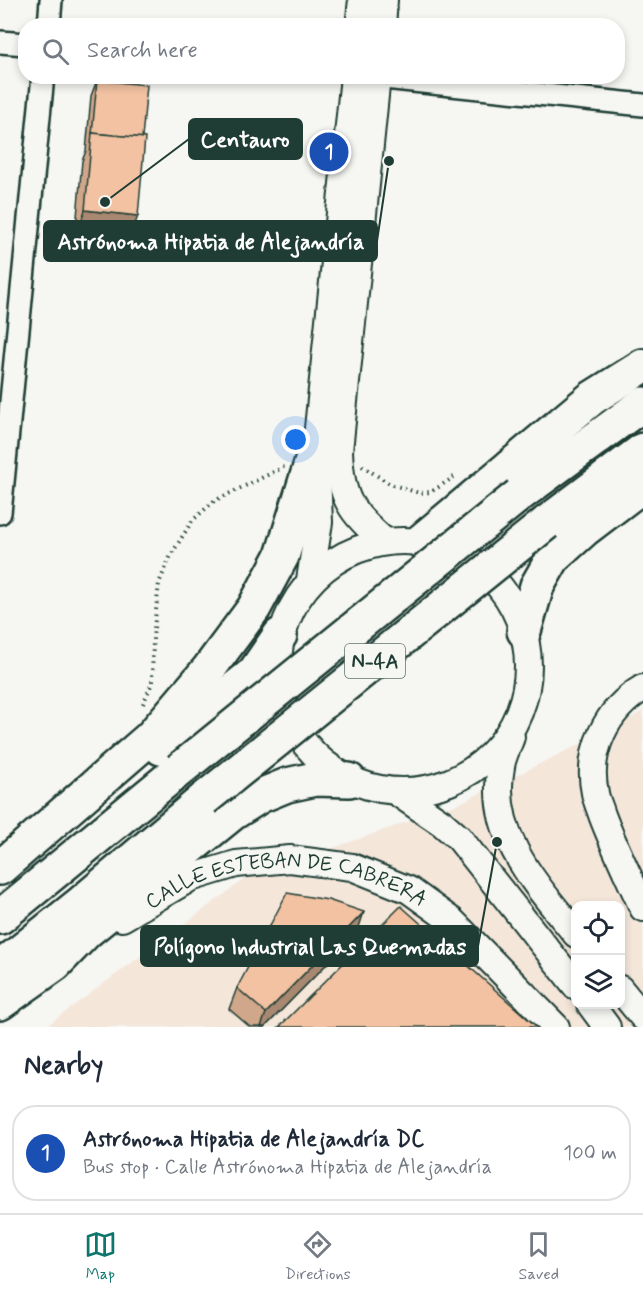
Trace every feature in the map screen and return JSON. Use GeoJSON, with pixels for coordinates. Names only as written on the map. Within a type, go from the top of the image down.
{"type":"FeatureCollection","features":[{"type":"Feature","properties":{"kind":"main road"},"geometry":{"type":"LineString","coordinates":[[421,541],[592,398],[643,366]]}},
{"type":"Feature","properties":{"kind":"main road","name":"N-4A"},"geometry":{"type":"LineString","coordinates":[[0,917],[519,495],[643,404]]}},
{"type":"Feature","properties":{"kind":"main road"},"geometry":{"type":"LineString","coordinates":[[0,868],[151,737],[208,670],[254,608],[282,556],[316,448]]}},
{"type":"Feature","properties":{"kind":"main road","name":"N-4A"},"geometry":{"type":"LineString","coordinates":[[0,968],[204,799],[546,523],[643,450]]}},
{"type":"Feature","properties":{"kind":"main road"},"geometry":{"type":"LineString","coordinates":[[524,631],[537,586],[553,558],[643,485]]}},
{"type":"Feature","properties":{"kind":"main road"},"geometry":{"type":"LineString","coordinates":[[0,877],[254,673],[280,635]]}},
{"type":"Feature","properties":{"kind":"main road"},"geometry":{"type":"LineString","coordinates":[[0,1003],[55,964],[86,932],[242,807],[260,796],[287,785],[315,779],[349,780]]}},
{"type":"Feature","properties":{"kind":"street"},"geometry":{"type":"LineString","coordinates":[[50,18],[51,0]]}},
{"type":"Feature","properties":{"kind":"street"},"geometry":{"type":"LineString","coordinates":[[360,18],[362,0]]}},
{"type":"Feature","properties":{"kind":"street"},"geometry":{"type":"LineString","coordinates":[[383,18],[384,0]]}},
{"type":"Feature","properties":{"kind":"street"},"geometry":{"type":"LineString","coordinates":[[0,42],[18,43]]}},
{"type":"Feature","properties":{"kind":"street"},"geometry":{"type":"LineString","coordinates":[[0,513],[42,84]]}},
{"type":"Feature","properties":{"kind":"street"},"geometry":{"type":"LineString","coordinates":[[310,580],[319,522],[316,448],[367,84]]}},
{"type":"Feature","properties":{"kind":"street"},"geometry":{"type":"LineString","coordinates":[[367,84],[339,450],[342,486],[348,503],[357,517],[384,541]]}},
{"type":"Feature","properties":{"kind":"street"},"geometry":{"type":"LineString","coordinates":[[437,84],[643,105]]}},
{"type":"Feature","properties":{"kind":"street"},"geometry":{"type":"LineString","coordinates":[[516,720],[495,751],[466,774],[432,788],[395,791],[371,788],[349,780],[313,755],[288,719],[277,678],[280,635],[291,606],[310,580],[343,554],[384,541],[421,541],[455,551],[485,571],[509,598],[524,631],[529,661],[526,691],[500,768],[500,798],[505,829],[518,859],[571,928]]}},
{"type":"Feature","properties":{"kind":"street"},"geometry":{"type":"LineString","coordinates":[[643,688],[631,695],[606,722],[594,750],[594,793],[643,908]]}},
{"type":"Feature","properties":{"kind":"street"},"geometry":{"type":"LineString","coordinates":[[395,791],[442,823],[459,838],[571,980]]}},
{"type":"Feature","properties":{"kind":"street","name":"CALLE ESTEBAN DE CABRERA"},"geometry":{"type":"LineString","coordinates":[[55,964],[133,911],[190,878],[236,864],[290,859],[352,867],[409,890],[452,921],[556,1027]]}},
{"type":"Feature","properties":{"kind":"street"},"geometry":{"type":"LineString","coordinates":[[625,994],[643,1017]]}},
{"type":"Feature","properties":{"kind":"street"},"geometry":{"type":"LineString","coordinates":[[593,1009],[608,1027]]}},
{"type":"Feature","properties":{"kind":"shaded area"},"geometry":{"type":"Polygon","coordinates":[[[643,711],[643,1027],[45,1027],[245,879],[458,804],[643,711]]]}},
{"type":"Feature","properties":{"kind":"building"},"geometry":{"type":"Polygon","coordinates":[[[97,84],[147,85],[142,138],[92,133],[97,84]]]}},
{"type":"Feature","properties":{"kind":"building"},"geometry":{"type":"Polygon","coordinates":[[[92,133],[145,138],[138,216],[85,210],[92,133]]]}},
{"type":"Feature","properties":{"kind":"building"},"geometry":{"type":"Polygon","coordinates":[[[287,893],[328,900],[364,912],[266,1013],[237,988],[287,893]]]}},
{"type":"Feature","properties":{"kind":"building"},"geometry":{"type":"Polygon","coordinates":[[[401,906],[537,1027],[279,1027],[401,906]]]}},
{"type":"Feature","properties":{"kind":"place","name":"Astrónoma Hipatia de Alejandría DC"},"geometry":{"type":"Point","coordinates":[329,152]}},
{"type":"Feature","properties":{"kind":"place","name":"Astrónoma Hipatia de Alejandría"},"geometry":{"type":"Point","coordinates":[389,161]}},
{"type":"Feature","properties":{"kind":"place","name":"Centauro"},"geometry":{"type":"Point","coordinates":[105,202]}},
{"type":"Feature","properties":{"kind":"place","name":"Polígono Industrial Las Quemadas"},"geometry":{"type":"Point","coordinates":[497,842]}}]}
